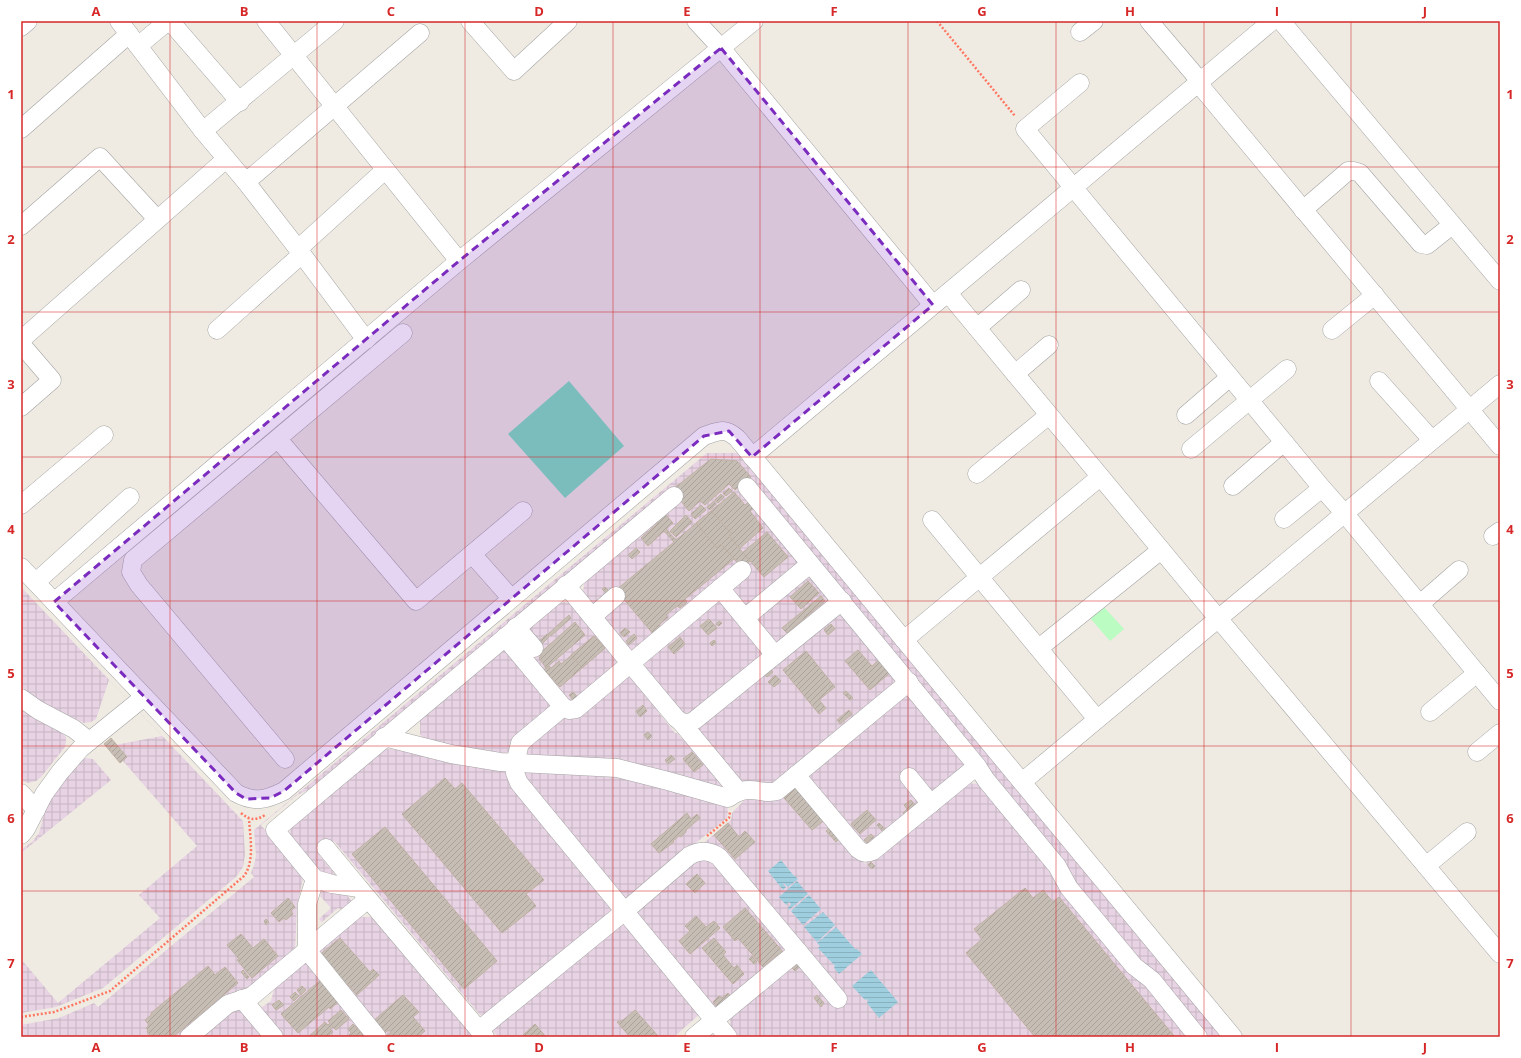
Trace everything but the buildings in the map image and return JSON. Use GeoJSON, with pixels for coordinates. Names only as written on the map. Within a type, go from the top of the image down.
{"type":"FeatureCollection","features":[{"type":"Feature","properties":{"kind":"street"},"geometry":{"type":"LineString","coordinates":[[21,27],[28,21]]}},
{"type":"Feature","properties":{"kind":"street"},"geometry":{"type":"LineString","coordinates":[[21,130],[129,34],[169,21],[240,102]]}},
{"type":"Feature","properties":{"kind":"street"},"geometry":{"type":"LineString","coordinates":[[266,21],[459,261]]}},
{"type":"Feature","properties":{"kind":"street"},"geometry":{"type":"LineString","coordinates":[[203,131],[240,102],[335,21]]}},
{"type":"Feature","properties":{"kind":"street"},"geometry":{"type":"LineString","coordinates":[[471,21],[514,71],[568,21]]}},
{"type":"Feature","properties":{"kind":"street"},"geometry":{"type":"LineString","coordinates":[[696,21],[722,48],[933,305]]}},
{"type":"Feature","properties":{"kind":"street"},"geometry":{"type":"LineString","coordinates":[[54,602],[459,261],[754,21]]}},
{"type":"Feature","properties":{"kind":"street"},"geometry":{"type":"LineString","coordinates":[[1149,21],[1303,210],[1500,446]]}},
{"type":"Feature","properties":{"kind":"street"},"geometry":{"type":"LineString","coordinates":[[752,457],[1272,21]]}},
{"type":"Feature","properties":{"kind":"street"},"geometry":{"type":"LineString","coordinates":[[1281,21],[1500,281]]}},
{"type":"Feature","properties":{"kind":"street"},"geometry":{"type":"LineString","coordinates":[[246,182],[420,33]]}},
{"type":"Feature","properties":{"kind":"street"},"geometry":{"type":"LineString","coordinates":[[129,34],[203,131],[246,182],[300,251],[366,340]]}},
{"type":"Feature","properties":{"kind":"street"},"geometry":{"type":"LineString","coordinates":[[1080,83],[1025,128],[1500,701]]}},
{"type":"Feature","properties":{"kind":"street"},"geometry":{"type":"LineString","coordinates":[[21,226],[100,156],[157,219]]}},
{"type":"Feature","properties":{"kind":"street"},"geometry":{"type":"LineString","coordinates":[[21,340],[226,158]]}},
{"type":"Feature","properties":{"kind":"street"},"geometry":{"type":"LineString","coordinates":[[217,330],[386,170]]}},
{"type":"Feature","properties":{"kind":"street"},"geometry":{"type":"LineString","coordinates":[[1303,210],[1348,171],[1354,171],[1360,173],[1421,244],[1427,245],[1452,224]]}},
{"type":"Feature","properties":{"kind":"street"},"geometry":{"type":"LineString","coordinates":[[977,328],[1021,290]]}},
{"type":"Feature","properties":{"kind":"street"},"geometry":{"type":"LineString","coordinates":[[948,293],[1100,477],[1500,954]]}},
{"type":"Feature","properties":{"kind":"street"},"geometry":{"type":"LineString","coordinates":[[1332,330],[1374,295]]}},
{"type":"Feature","properties":{"kind":"street"},"geometry":{"type":"LineString","coordinates":[[285,759],[139,585],[131,572],[133,560],[403,333]]}},
{"type":"Feature","properties":{"kind":"street"},"geometry":{"type":"LineString","coordinates":[[21,344],[52,380],[21,407]]}},
{"type":"Feature","properties":{"kind":"street"},"geometry":{"type":"LineString","coordinates":[[1015,374],[1049,345]]}},
{"type":"Feature","properties":{"kind":"street"},"geometry":{"type":"LineString","coordinates":[[1191,449],[1288,369]]}},
{"type":"Feature","properties":{"kind":"street"},"geometry":{"type":"LineString","coordinates":[[1186,415],[1230,377]]}},
{"type":"Feature","properties":{"kind":"street"},"geometry":{"type":"LineString","coordinates":[[1379,380],[1432,440]]}},
{"type":"Feature","properties":{"kind":"street"},"geometry":{"type":"LineString","coordinates":[[1022,782],[1217,617],[1345,514],[1500,384]]}},
{"type":"Feature","properties":{"kind":"street"},"geometry":{"type":"LineString","coordinates":[[977,474],[1049,415]]}},
{"type":"Feature","properties":{"kind":"street"},"geometry":{"type":"LineString","coordinates":[[21,567],[236,793],[246,799],[255,800],[270,798],[284,791],[704,436],[719,431],[729,431],[737,438],[1233,1037]]}},
{"type":"Feature","properties":{"kind":"street"},"geometry":{"type":"LineString","coordinates":[[21,505],[104,435]]}},
{"type":"Feature","properties":{"kind":"street"},"geometry":{"type":"LineString","coordinates":[[278,439],[416,601],[523,512]]}},
{"type":"Feature","properties":{"kind":"street"},"geometry":{"type":"LineString","coordinates":[[1233,486],[1284,442]]}},
{"type":"Feature","properties":{"kind":"street"},"geometry":{"type":"LineString","coordinates":[[904,640],[1100,477]]}},
{"type":"Feature","properties":{"kind":"street"},"geometry":{"type":"LineString","coordinates":[[747,487],[977,766],[986,780],[1057,866],[1069,888],[1134,966],[1152,980],[1198,1037]]}},
{"type":"Feature","properties":{"kind":"street"},"geometry":{"type":"LineString","coordinates":[[1284,519],[1322,488]]}},
{"type":"Feature","properties":{"kind":"street"},"geometry":{"type":"LineString","coordinates":[[36,582],[130,496]]}},
{"type":"Feature","properties":{"kind":"street"},"geometry":{"type":"LineString","coordinates":[[364,894],[315,879],[275,830],[384,737],[674,496]]}},
{"type":"Feature","properties":{"kind":"street"},"geometry":{"type":"LineString","coordinates":[[932,520],[1097,719]]}},
{"type":"Feature","properties":{"kind":"street"},"geometry":{"type":"LineString","coordinates":[[1039,648],[1161,550]]}},
{"type":"Feature","properties":{"kind":"street"},"geometry":{"type":"LineString","coordinates":[[472,554],[511,598]]}},
{"type":"Feature","properties":{"kind":"street"},"geometry":{"type":"LineString","coordinates":[[745,618],[810,564]]}},
{"type":"Feature","properties":{"kind":"street"},"geometry":{"type":"LineString","coordinates":[[511,632],[563,707],[569,710],[576,709],[742,570]]}},
{"type":"Feature","properties":{"kind":"street"},"geometry":{"type":"LineString","coordinates":[[1420,604],[1459,570]]}},
{"type":"Feature","properties":{"kind":"street"},"geometry":{"type":"LineString","coordinates":[[566,585],[681,722],[736,794]]}},
{"type":"Feature","properties":{"kind":"street"},"geometry":{"type":"LineString","coordinates":[[720,588],[775,655]]}},
{"type":"Feature","properties":{"kind":"street"},"geometry":{"type":"LineString","coordinates":[[592,617],[616,596]]}},
{"type":"Feature","properties":{"kind":"street"},"geometry":{"type":"LineString","coordinates":[[681,722],[688,724],[695,720],[842,602]]}},
{"type":"Feature","properties":{"kind":"street"},"geometry":{"type":"LineString","coordinates":[[511,632],[534,648]]}},
{"type":"Feature","properties":{"kind":"street"},"geometry":{"type":"LineString","coordinates":[[1430,712],[1477,673]]}},
{"type":"Feature","properties":{"kind":"street"},"geometry":{"type":"LineString","coordinates":[[384,737],[451,754],[514,764],[617,768],[728,798],[749,790],[771,793],[777,791],[909,682]]}},
{"type":"Feature","properties":{"kind":"street"},"geometry":{"type":"LineString","coordinates":[[21,835],[26,829],[44,794],[60,772],[81,748],[144,697]]}},
{"type":"Feature","properties":{"kind":"street"},"geometry":{"type":"LineString","coordinates":[[21,698],[38,710],[74,729],[89,741]]}},
{"type":"Feature","properties":{"kind":"street"},"geometry":{"type":"LineString","coordinates":[[563,707],[520,743],[514,764],[518,783],[728,1037]]}},
{"type":"Feature","properties":{"kind":"street"},"geometry":{"type":"LineString","coordinates":[[1477,752],[1500,733]]}},
{"type":"Feature","properties":{"kind":"street"},"geometry":{"type":"LineString","coordinates":[[796,776],[862,853],[867,854],[873,852],[977,766]]}},
{"type":"Feature","properties":{"kind":"street"},"geometry":{"type":"LineString","coordinates":[[909,777],[931,804]]}},
{"type":"Feature","properties":{"kind":"street"},"geometry":{"type":"LineString","coordinates":[[21,793],[36,810]]}},
{"type":"Feature","properties":{"kind":"street"},"geometry":{"type":"LineString","coordinates":[[1426,866],[1467,832]]}},
{"type":"Feature","properties":{"kind":"street"},"geometry":{"type":"LineString","coordinates":[[326,848],[482,1033],[689,856],[696,852],[712,852],[719,857],[838,999]]}},
{"type":"Feature","properties":{"kind":"street"},"geometry":{"type":"LineString","coordinates":[[315,879],[307,904],[307,950],[377,1037]]}},
{"type":"Feature","properties":{"kind":"street"},"geometry":{"type":"LineString","coordinates":[[189,1037],[228,1004],[252,996],[307,950],[364,894]]}},
{"type":"Feature","properties":{"kind":"street"},"geometry":{"type":"LineString","coordinates":[[694,1037],[798,951]]}},
{"type":"Feature","properties":{"kind":"street"},"geometry":{"type":"LineString","coordinates":[[242,999],[274,1037]]}},
{"type":"Feature","properties":{"kind":"path"},"geometry":{"type":"LineString","coordinates":[[937,21],[1025,128]]}},
{"type":"Feature","properties":{"kind":"path"},"geometry":{"type":"LineString","coordinates":[[696,852],[698,844],[729,818],[736,794]]}},
{"type":"Feature","properties":{"kind":"path"},"geometry":{"type":"LineString","coordinates":[[21,1017],[54,1012],[110,991],[244,876],[247,873],[251,860],[249,819]]}},
{"type":"Feature","properties":{"kind":"highlighted area"},"geometry":{"type":"Polygon","coordinates":[[[721,48],[933,305],[752,457],[729,431],[704,436],[284,791],[270,798],[246,799],[236,793],[54,602],[459,261],[721,48]]]}},
{"type":"Feature","properties":{"kind":"shaded area"},"geometry":{"type":"Polygon","coordinates":[[[707,453],[739,453],[1225,1037],[1208,1037],[1156,975],[1139,963],[803,560],[743,609],[726,589],[631,651],[595,606],[585,596],[583,591],[585,580],[311,789],[297,795],[261,825],[301,873],[303,879],[297,905],[295,954],[250,991],[242,990],[235,996],[225,998],[179,1037],[21,1037],[21,1025],[59,1018],[94,1003],[98,1007],[254,877],[251,873],[256,856],[254,830],[707,453]]]}},
{"type":"Feature","properties":{"kind":"shaded area"},"geometry":{"type":"Polygon","coordinates":[[[812,572],[834,598],[773,647],[752,621],[812,572]]]}},
{"type":"Feature","properties":{"kind":"shaded area"},"geometry":{"type":"Polygon","coordinates":[[[21,587],[243,821],[245,855],[243,867],[236,877],[103,988],[56,1007],[21,1013],[21,959],[58,1003],[160,918],[139,895],[197,846],[110,746],[162,736],[109,680],[96,719],[91,722],[84,723],[35,699],[21,686],[21,587]]]}},
{"type":"Feature","properties":{"kind":"shaded area"},"geometry":{"type":"Polygon","coordinates":[[[720,595],[768,652],[691,713],[684,713],[644,668],[646,657],[720,595]]]}},
{"type":"Feature","properties":{"kind":"shaded area"},"geometry":{"type":"Polygon","coordinates":[[[559,603],[572,603],[621,661],[571,705],[516,636],[525,632],[559,603]]]}},
{"type":"Feature","properties":{"kind":"shaded area"},"geometry":{"type":"Polygon","coordinates":[[[843,609],[899,677],[896,688],[771,790],[742,785],[695,729],[843,609]]]}},
{"type":"Feature","properties":{"kind":"shaded area"},"geometry":{"type":"Polygon","coordinates":[[[502,648],[555,703],[503,757],[425,742],[420,734],[420,716],[502,648]]]}},
{"type":"Feature","properties":{"kind":"shaded area"},"geometry":{"type":"Polygon","coordinates":[[[625,674],[632,676],[657,706],[658,712],[675,733],[677,733],[684,741],[689,742],[726,785],[722,790],[522,758],[523,747],[625,674]]]}},
{"type":"Feature","properties":{"kind":"shaded area"},"geometry":{"type":"Polygon","coordinates":[[[902,694],[911,695],[965,758],[964,768],[935,792],[920,797],[918,807],[868,847],[806,780],[806,772],[902,694]]]}},
{"type":"Feature","properties":{"kind":"shaded area"},"geometry":{"type":"Polygon","coordinates":[[[21,709],[32,717],[61,732],[66,737],[65,747],[41,777],[36,781],[29,783],[21,781],[21,709]]]}},
{"type":"Feature","properties":{"kind":"shaded area"},"geometry":{"type":"Polygon","coordinates":[[[382,748],[407,751],[503,770],[515,782],[614,912],[487,1015],[480,1015],[334,841],[319,855],[339,879],[333,878],[317,869],[290,840],[290,829],[382,748]]]}},
{"type":"Feature","properties":{"kind":"shaded area"},"geometry":{"type":"Polygon","coordinates":[[[85,758],[93,759],[111,780],[21,853],[21,850],[32,842],[39,833],[46,807],[52,798],[68,776],[85,758]]]}},
{"type":"Feature","properties":{"kind":"shaded area"},"geometry":{"type":"Polygon","coordinates":[[[522,771],[615,775],[727,806],[727,818],[697,842],[694,849],[628,901],[621,900],[525,784],[522,771]]]}},
{"type":"Feature","properties":{"kind":"shaded area"},"geometry":{"type":"Polygon","coordinates":[[[796,781],[865,864],[966,783],[980,784],[1191,1037],[737,1037],[730,1029],[730,1019],[797,957],[700,846],[731,820],[732,813],[749,795],[796,781]]]}},
{"type":"Feature","properties":{"kind":"shaded area"},"geometry":{"type":"Polygon","coordinates":[[[711,859],[793,951],[715,1013],[635,916],[635,909],[690,863],[711,859]]]}},
{"type":"Feature","properties":{"kind":"shaded area"},"geometry":{"type":"Polygon","coordinates":[[[323,888],[345,892],[353,903],[345,911],[338,908],[322,922],[319,919],[331,908],[320,896],[323,888]]]}},
{"type":"Feature","properties":{"kind":"shaded area"},"geometry":{"type":"Polygon","coordinates":[[[359,917],[371,917],[473,1037],[382,1037],[316,952],[359,917]]]}},
{"type":"Feature","properties":{"kind":"shaded area"},"geometry":{"type":"Polygon","coordinates":[[[621,922],[627,922],[702,1012],[674,1037],[498,1037],[493,1031],[493,1025],[621,922]]]}},
{"type":"Feature","properties":{"kind":"shaded area"},"geometry":{"type":"Polygon","coordinates":[[[308,957],[368,1037],[283,1037],[262,1012],[262,1007],[271,1001],[276,982],[308,957]]]}},
{"type":"Feature","properties":{"kind":"shaded area"},"geometry":{"type":"Polygon","coordinates":[[[232,1011],[243,1011],[267,1037],[198,1037],[232,1011]]]}},
{"type":"Feature","properties":{"kind":"green space"},"geometry":{"type":"Polygon","coordinates":[[[569,381],[624,446],[565,498],[508,434],[569,381]]]}},
{"type":"Feature","properties":{"kind":"green space"},"geometry":{"type":"Polygon","coordinates":[[[1103,606],[1124,629],[1110,641],[1090,618],[1103,606]]]}},
{"type":"Feature","properties":{"kind":"water"},"geometry":{"type":"Polygon","coordinates":[[[781,860],[798,879],[788,887],[784,883],[783,884],[786,887],[783,890],[768,871],[781,860]]]}},
{"type":"Feature","properties":{"kind":"water"},"geometry":{"type":"Polygon","coordinates":[[[797,881],[808,894],[789,910],[788,908],[791,904],[789,902],[786,905],[779,897],[797,881]]]}},
{"type":"Feature","properties":{"kind":"water"},"geometry":{"type":"Polygon","coordinates":[[[809,895],[821,909],[803,925],[791,911],[809,895]]]}},
{"type":"Feature","properties":{"kind":"water"},"geometry":{"type":"Polygon","coordinates":[[[823,912],[835,925],[817,942],[804,927],[823,912]]]}},
{"type":"Feature","properties":{"kind":"water"},"geometry":{"type":"Polygon","coordinates":[[[836,927],[855,949],[862,954],[839,974],[834,968],[835,966],[818,948],[820,946],[817,943],[836,927]]]}},
{"type":"Feature","properties":{"kind":"water"},"geometry":{"type":"Polygon","coordinates":[[[871,970],[898,1002],[879,1018],[867,1003],[867,999],[865,1000],[852,986],[871,970]]]}}]}
